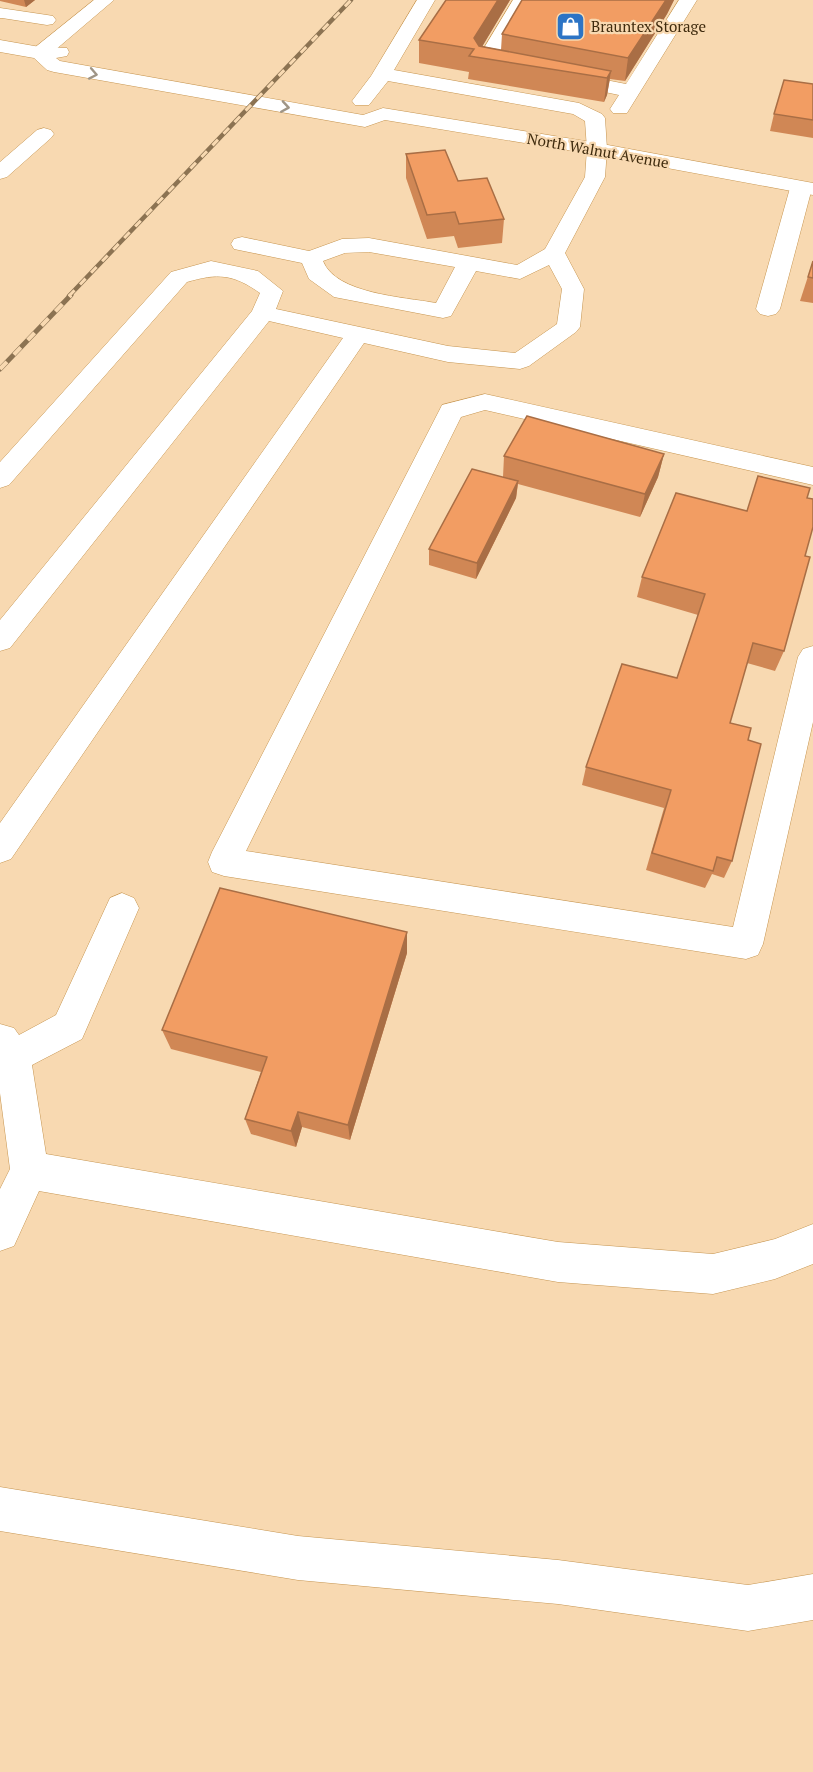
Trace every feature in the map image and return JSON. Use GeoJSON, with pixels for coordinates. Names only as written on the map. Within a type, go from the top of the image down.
{"type":"FeatureCollection","features":[{"type":"Feature","properties":{"kind":"main road"},"geometry":{"type":"LineString","coordinates":[[40,53],[105,0]]}},
{"type":"Feature","properties":{"kind":"main road"},"geometry":{"type":"LineString","coordinates":[[362,101],[383,74],[413,18],[426,0]]}},
{"type":"Feature","properties":{"kind":"main road"},"geometry":{"type":"LineString","coordinates":[[522,0],[485,63],[631,91]]}},
{"type":"Feature","properties":{"kind":"main road"},"geometry":{"type":"LineString","coordinates":[[383,74],[579,109],[595,118],[611,117],[631,91],[688,0]]}},
{"type":"Feature","properties":{"kind":"main road"},"geometry":{"type":"LineString","coordinates":[[1,13],[47,20]]}},
{"type":"Feature","properties":{"kind":"main road","name":"North Walnut Avenue"},"geometry":{"type":"LineString","coordinates":[[0,46],[40,53],[75,50]]}},
{"type":"Feature","properties":{"kind":"main road","name":"North Walnut Avenue"},"geometry":{"type":"LineString","coordinates":[[40,53],[54,66],[180,90],[365,121],[383,114],[597,149],[807,188]]}},
{"type":"Feature","properties":{"kind":"main road","name":"North Walnut Avenue"},"geometry":{"type":"LineString","coordinates":[[341,97],[382,104],[383,114]]}},
{"type":"Feature","properties":{"kind":"main road"},"geometry":{"type":"LineString","coordinates":[[242,243],[311,258],[342,246],[369,245],[520,272],[554,253],[595,177],[597,149],[595,118]]}},
{"type":"Feature","properties":{"kind":"main road"},"geometry":{"type":"LineString","coordinates":[[0,173],[44,134]]}},
{"type":"Feature","properties":{"kind":"main road"},"geometry":{"type":"LineString","coordinates":[[768,309],[807,188]]}},
{"type":"Feature","properties":{"kind":"main road"},"geometry":{"type":"LineString","coordinates":[[263,313],[448,354],[520,361],[568,327],[573,289],[554,253]]}},
{"type":"Feature","properties":{"kind":"main road"},"geometry":{"type":"LineString","coordinates":[[311,258],[317,274],[342,292],[443,311],[468,264]]}},
{"type":"Feature","properties":{"kind":"main road"},"geometry":{"type":"LineString","coordinates":[[0,479],[179,277],[212,268],[250,276],[272,291],[263,313],[0,640]]}},
{"type":"Feature","properties":{"kind":"main road"},"geometry":{"type":"LineString","coordinates":[[0,849],[357,334]]}},
{"type":"Feature","properties":{"kind":"main road"},"geometry":{"type":"LineString","coordinates":[[813,476],[485,402],[452,411],[224,862],[746,944],[813,657]]}},
{"type":"Feature","properties":{"kind":"main road"},"geometry":{"type":"LineString","coordinates":[[0,1232],[29,1170],[7,1047],[69,1027],[122,908]]}},
{"type":"Feature","properties":{"kind":"main road"},"geometry":{"type":"LineString","coordinates":[[29,1170],[558,1262],[713,1274],[775,1259],[813,1244]]}},
{"type":"Feature","properties":{"kind":"main road"},"geometry":{"type":"LineString","coordinates":[[0,1509],[298,1558],[558,1582],[748,1608],[813,1597]]}},
{"type":"Feature","properties":{"kind":"building"},"geometry":{"type":"Polygon","coordinates":[[[446,0],[498,0],[474,38],[479,46],[611,71],[607,78],[469,56],[474,49],[419,40],[446,0]]]}},
{"type":"Feature","properties":{"kind":"building"},"geometry":{"type":"Polygon","coordinates":[[[522,0],[666,0],[628,58],[502,34],[522,0]]]}},
{"type":"Feature","properties":{"kind":"building"},"geometry":{"type":"Polygon","coordinates":[[[784,80],[813,84],[813,120],[774,114],[784,80]]]}},
{"type":"Feature","properties":{"kind":"building"},"geometry":{"type":"Polygon","coordinates":[[[445,150],[458,181],[487,178],[504,219],[459,224],[455,212],[427,215],[406,154],[445,150]]]}},
{"type":"Feature","properties":{"kind":"building"},"geometry":{"type":"Polygon","coordinates":[[[813,261],[813,278],[808,277],[813,261]]]}},
{"type":"Feature","properties":{"kind":"building"},"geometry":{"type":"Polygon","coordinates":[[[527,416],[664,454],[645,494],[504,456],[527,416]]]}},
{"type":"Feature","properties":{"kind":"building"},"geometry":{"type":"Polygon","coordinates":[[[472,469],[518,481],[477,563],[429,549],[472,469]]]}},
{"type":"Feature","properties":{"kind":"building"},"geometry":{"type":"Polygon","coordinates":[[[758,476],[810,488],[807,498],[813,499],[813,527],[805,556],[810,557],[784,651],[753,643],[730,723],[751,728],[748,740],[761,744],[732,861],[717,857],[713,871],[652,853],[671,790],[586,767],[622,664],[677,678],[705,594],[642,577],[676,493],[747,511],[758,476]]]}},
{"type":"Feature","properties":{"kind":"building"},"geometry":{"type":"Polygon","coordinates":[[[220,888],[407,932],[348,1125],[298,1112],[291,1131],[245,1119],[267,1057],[162,1030],[220,888]]]}},
{"type":"Feature","properties":{"kind":"railway"},"geometry":{"type":"LineString","coordinates":[[69,296],[351,0]]}},
{"type":"Feature","properties":{"kind":"railway"},"geometry":{"type":"LineString","coordinates":[[0,369],[71,295]]}},
{"type":"Feature","properties":{"kind":"place","name":"Brauntex Storage"},"geometry":{"type":"Point","coordinates":[570,26]}}]}
